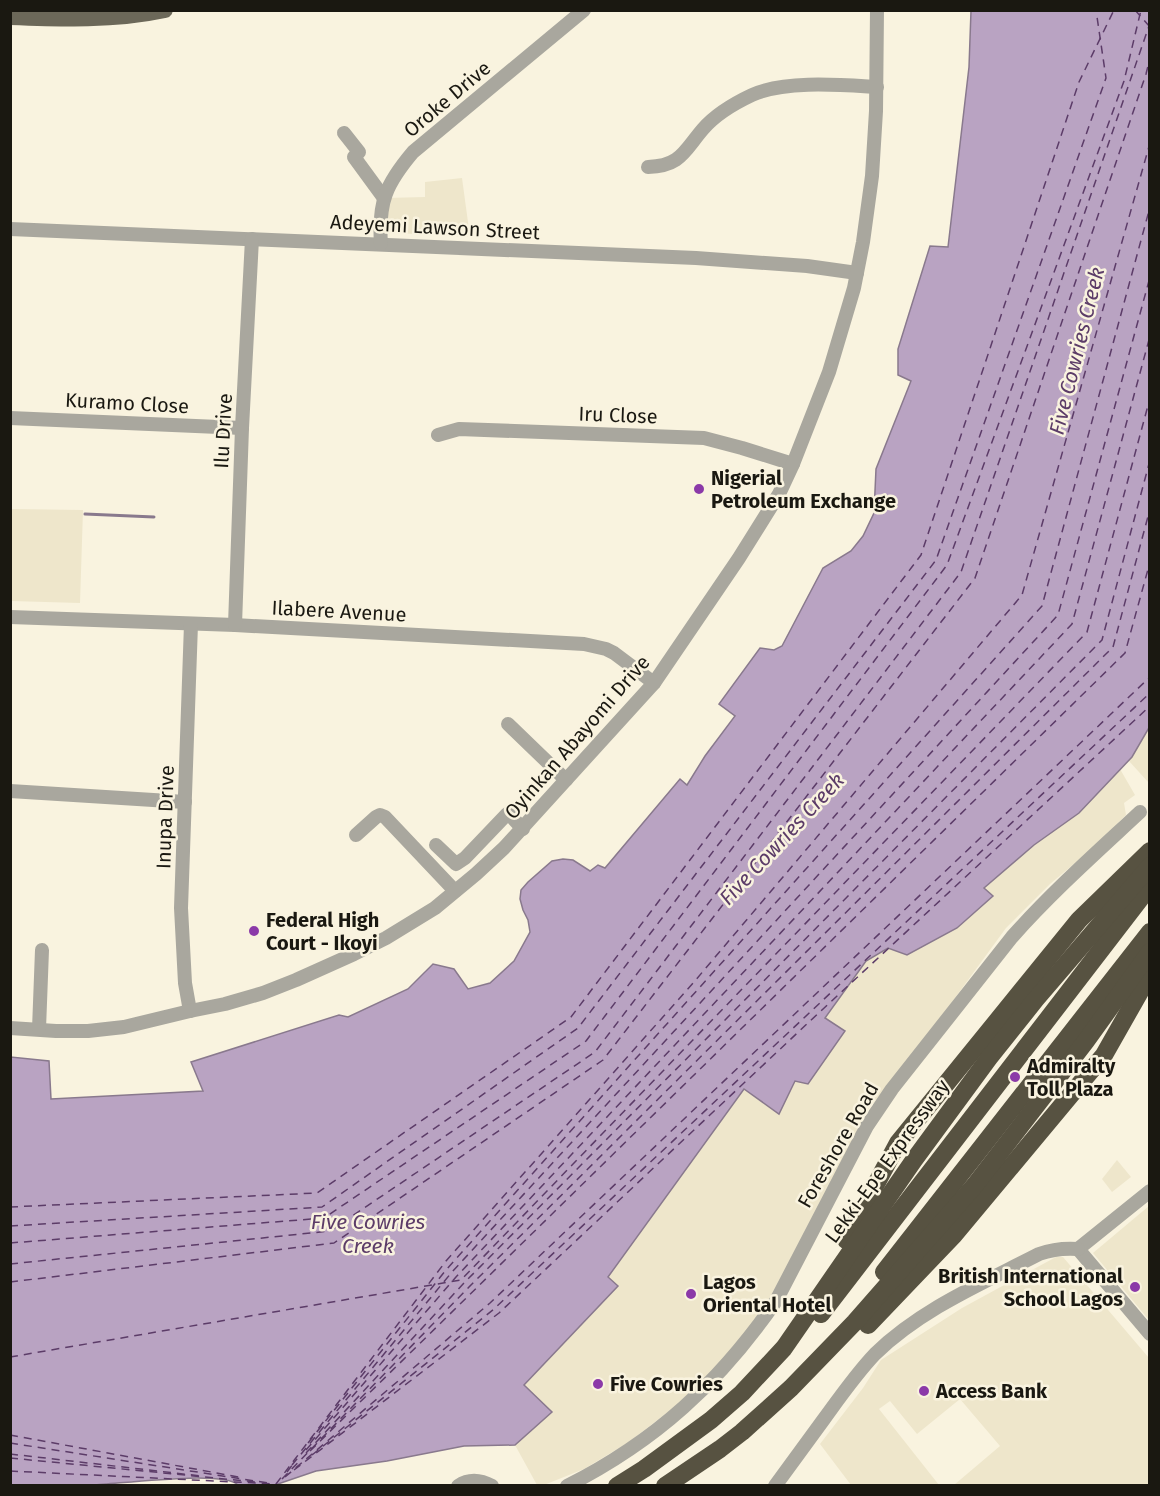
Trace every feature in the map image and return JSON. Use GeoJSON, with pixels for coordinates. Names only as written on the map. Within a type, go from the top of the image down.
{"type":"FeatureCollection","features":[{"type":"Feature","properties":{"kind":"highway"},"geometry":{"type":"LineString","coordinates":[[798,1328],[898,1143],[1078,920],[1149,851]]}},
{"type":"Feature","properties":{"kind":"highway","name":"Lekki-Epe Expressway"},"geometry":{"type":"LineString","coordinates":[[617,1485],[677,1446],[711,1420],[742,1393],[784,1348],[914,1160],[989,1058],[1149,866]]}},
{"type":"Feature","properties":{"kind":"highway"},"geometry":{"type":"LineString","coordinates":[[742,1393],[800,1342],[1149,886]]}},
{"type":"Feature","properties":{"kind":"highway"},"geometry":{"type":"LineString","coordinates":[[791,1388],[1143,950],[1149,932]]}},
{"type":"Feature","properties":{"kind":"highway"},"geometry":{"type":"LineString","coordinates":[[1114,933],[1119,948],[1143,950]]}},
{"type":"Feature","properties":{"kind":"highway"},"geometry":{"type":"LineString","coordinates":[[665,1485],[720,1449],[791,1388],[834,1360],[954,1235],[1104,1055],[1149,974]]}},
{"type":"Feature","properties":{"kind":"main road"},"geometry":{"type":"LineString","coordinates":[[10,17],[93,19],[165,10]]}},
{"type":"Feature","properties":{"kind":"street","name":"Oroke Drive"},"geometry":{"type":"LineString","coordinates":[[381,244],[380,224],[384,198],[391,181],[413,152],[584,10]]}},
{"type":"Feature","properties":{"kind":"street","name":"Oyinkan Abayomi Drive"},"geometry":{"type":"LineString","coordinates":[[10,1028],[88,1031],[124,1027],[225,1004],[263,993],[354,954],[412,923],[435,908],[476,874],[523,829],[654,683],[740,558],[779,494],[829,372],[854,288],[872,176],[877,87],[876,10]]}},
{"type":"Feature","properties":{"kind":"street"},"geometry":{"type":"LineString","coordinates":[[648,167],[673,162],[711,122],[731,107],[755,94],[796,86],[877,87]]}},
{"type":"Feature","properties":{"kind":"street"},"geometry":{"type":"LineString","coordinates":[[344,133],[359,152],[354,157],[384,198]]}},
{"type":"Feature","properties":{"kind":"street","name":"Adeyemi Lawson Street"},"geometry":{"type":"LineString","coordinates":[[10,229],[696,258],[807,266],[857,273]]}},
{"type":"Feature","properties":{"kind":"street","name":"Ilu Drive"},"geometry":{"type":"LineString","coordinates":[[235,625],[252,239]]}},
{"type":"Feature","properties":{"kind":"street","name":"Kuramo Close"},"geometry":{"type":"LineString","coordinates":[[10,418],[242,428]]}},
{"type":"Feature","properties":{"kind":"street","name":"Iru Close"},"geometry":{"type":"LineString","coordinates":[[438,435],[459,429],[704,438],[793,464]]}},
{"type":"Feature","properties":{"kind":"street","name":"Ilabere Avenue"},"geometry":{"type":"LineString","coordinates":[[10,617],[235,625],[584,644],[614,653],[654,683]]}},
{"type":"Feature","properties":{"kind":"street","name":"Inupa Drive"},"geometry":{"type":"LineString","coordinates":[[190,1011],[185,983],[181,908],[191,624]]}},
{"type":"Feature","properties":{"kind":"street"},"geometry":{"type":"LineString","coordinates":[[508,724],[566,780]]}},
{"type":"Feature","properties":{"kind":"street"},"geometry":{"type":"LineString","coordinates":[[10,791],[185,801]]}},
{"type":"Feature","properties":{"kind":"street","name":"Foreshore Road"},"geometry":{"type":"LineString","coordinates":[[567,1485],[618,1457],[656,1431],[696,1397],[738,1353],[776,1301],[867,1126],[892,1089],[1012,937],[1064,882],[1140,812]]}},
{"type":"Feature","properties":{"kind":"street"},"geometry":{"type":"LineString","coordinates":[[436,845],[456,864],[465,858],[507,814],[523,829]]}},
{"type":"Feature","properties":{"kind":"street"},"geometry":{"type":"LineString","coordinates":[[356,835],[376,817],[380,815],[385,817],[455,891]]}},
{"type":"Feature","properties":{"kind":"street"},"geometry":{"type":"LineString","coordinates":[[39,1029],[42,950]]}},
{"type":"Feature","properties":{"kind":"street"},"geometry":{"type":"LineString","coordinates":[[775,1485],[856,1376],[900,1333],[948,1301],[1039,1254],[1061,1248],[1078,1249],[1149,1191]]}},
{"type":"Feature","properties":{"kind":"street"},"geometry":{"type":"LineString","coordinates":[[1078,1249],[1149,1334]]}},
{"type":"Feature","properties":{"kind":"street"},"geometry":{"type":"LineString","coordinates":[[458,1485],[473,1480],[492,1485]]}},
{"type":"Feature","properties":{"kind":"shaded area"},"geometry":{"type":"Polygon","coordinates":[[[462,178],[470,237],[396,233],[386,223],[386,198],[425,197],[425,182],[462,178]]]}},
{"type":"Feature","properties":{"kind":"shaded area"},"geometry":{"type":"Polygon","coordinates":[[[11,509],[83,510],[80,603],[11,601],[11,509]]]}},
{"type":"Feature","properties":{"kind":"shaded area"},"geometry":{"type":"Polygon","coordinates":[[[1149,726],[1149,783],[1129,761],[1149,726]]]}},
{"type":"Feature","properties":{"kind":"shaded area","name":"Lagos Oriental Hotel"},"geometry":{"type":"Polygon","coordinates":[[[1120,769],[1135,795],[1124,803],[1126,815],[1050,884],[1006,928],[925,1039],[867,1111],[780,1282],[730,1354],[682,1401],[629,1442],[584,1469],[544,1485],[537,1485],[515,1445],[551,1412],[524,1386],[618,1286],[608,1277],[744,1088],[779,1114],[795,1080],[845,1031],[824,1018],[866,961],[993,896],[984,888],[1034,845],[1079,813],[1120,769]]]}},
{"type":"Feature","properties":{"kind":"shaded area"},"geometry":{"type":"Polygon","coordinates":[[[1117,1160],[1131,1177],[1112,1192],[1102,1179],[1117,1160]]]}},
{"type":"Feature","properties":{"kind":"shaded area","name":"British International School Lagos"},"geometry":{"type":"Polygon","coordinates":[[[1149,1206],[1149,1320],[1093,1253],[1149,1206]]]}},
{"type":"Feature","properties":{"kind":"shaded area"},"geometry":{"type":"Polygon","coordinates":[[[1056,1257],[1063,1257],[1149,1358],[1149,1485],[954,1485],[1000,1446],[960,1399],[917,1434],[890,1401],[879,1409],[939,1485],[851,1485],[820,1444],[863,1388],[881,1360],[962,1308],[1056,1257]]]}},
{"type":"Feature","properties":{"kind":"water","name":"Five Cowries Creek"},"geometry":{"type":"Polygon","coordinates":[[[971,11],[1149,11],[1150,726],[1132,757],[1079,813],[1034,845],[984,888],[993,896],[957,928],[907,955],[888,948],[866,961],[825,1018],[845,1031],[808,1084],[795,1081],[779,1114],[744,1089],[608,1277],[618,1286],[524,1385],[552,1412],[515,1445],[464,1446],[387,1461],[316,1471],[275,1485],[238,1485],[228,1481],[192,1478],[83,1486],[11,1485],[11,1057],[49,1061],[51,1099],[203,1091],[191,1062],[339,1015],[348,1017],[408,989],[433,964],[454,969],[468,989],[490,983],[514,961],[530,932],[520,899],[521,890],[528,882],[552,861],[563,859],[573,860],[590,871],[598,865],[605,868],[680,779],[687,785],[735,716],[719,704],[760,648],[774,650],[782,646],[823,568],[851,551],[863,536],[874,513],[876,469],[911,381],[898,375],[898,349],[930,246],[948,247],[969,67],[971,11]]]}},
{"type":"Feature","properties":{"kind":"waterway"},"geometry":{"type":"LineString","coordinates":[[85,514],[154,517]]}},
{"type":"Feature","properties":{"kind":"ferry route"},"geometry":{"type":"LineString","coordinates":[[10,1226],[322,1207],[578,1028],[936,560],[1106,78],[1096,10]]}},
{"type":"Feature","properties":{"kind":"ferry route"},"geometry":{"type":"LineString","coordinates":[[10,1207],[317,1193],[571,1017],[921,555],[1079,82],[1114,10]]}},
{"type":"Feature","properties":{"kind":"ferry route"},"geometry":{"type":"LineString","coordinates":[[1135,10],[1150,27]]}},
{"type":"Feature","properties":{"kind":"ferry route"},"geometry":{"type":"LineString","coordinates":[[10,1243],[324,1218],[586,1041],[947,565],[1124,81],[1141,10]]}},
{"type":"Feature","properties":{"kind":"ferry route"},"geometry":{"type":"LineString","coordinates":[[10,1264],[330,1231],[595,1052],[961,572],[1150,23]]}},
{"type":"Feature","properties":{"kind":"ferry route"},"geometry":{"type":"LineString","coordinates":[[10,1282],[334,1243],[603,1060],[975,578],[1150,58]]}},
{"type":"Feature","properties":{"kind":"ferry route"},"geometry":{"type":"LineString","coordinates":[[276,1484],[446,1261],[694,982],[1022,595],[1150,143]]}},
{"type":"Feature","properties":{"kind":"ferry route"},"geometry":{"type":"LineString","coordinates":[[308,1443],[446,1270],[1042,606],[1150,207]]}},
{"type":"Feature","properties":{"kind":"ferry route"},"geometry":{"type":"LineString","coordinates":[[292,1465],[452,1272],[1058,615],[1150,277]]}},
{"type":"Feature","properties":{"kind":"ferry route"},"geometry":{"type":"LineString","coordinates":[[306,1450],[456,1277],[1072,624],[1150,336]]}},
{"type":"Feature","properties":{"kind":"ferry route"},"geometry":{"type":"LineString","coordinates":[[10,1357],[461,1280],[1087,632],[1150,398]]}},
{"type":"Feature","properties":{"kind":"ferry route"},"geometry":{"type":"LineString","coordinates":[[306,1453],[464,1283],[1102,640],[1150,460]]}},
{"type":"Feature","properties":{"kind":"ferry route"},"geometry":{"type":"LineString","coordinates":[[282,1479],[469,1287],[1113,647],[1150,509]]}},
{"type":"Feature","properties":{"kind":"ferry route"},"geometry":{"type":"LineString","coordinates":[[310,1451],[1125,653],[1150,562]]}},
{"type":"Feature","properties":{"kind":"ferry route"},"geometry":{"type":"LineString","coordinates":[[285,1477],[490,1303],[1150,677]]}},
{"type":"Feature","properties":{"kind":"ferry route"},"geometry":{"type":"LineString","coordinates":[[312,1455],[494,1309],[1150,693]]}},
{"type":"Feature","properties":{"kind":"ferry route"},"geometry":{"type":"LineString","coordinates":[[294,1470],[499,1313],[1150,706]]}},
{"type":"Feature","properties":{"kind":"ferry route"},"geometry":{"type":"LineString","coordinates":[[10,1435],[244,1478]]}},
{"type":"Feature","properties":{"kind":"ferry route"},"geometry":{"type":"LineString","coordinates":[[10,1443],[268,1483]]}},
{"type":"Feature","properties":{"kind":"ferry route"},"geometry":{"type":"LineString","coordinates":[[10,1454],[201,1476]]}},
{"type":"Feature","properties":{"kind":"ferry route"},"geometry":{"type":"LineString","coordinates":[[10,1458],[256,1482]]}},
{"type":"Feature","properties":{"kind":"ferry route"},"geometry":{"type":"LineString","coordinates":[[287,1472],[293,1464]]}},
{"type":"Feature","properties":{"kind":"ferry route"},"geometry":{"type":"LineString","coordinates":[[10,1471],[276,1484]]}},
{"type":"Feature","properties":{"kind":"place","name":"Nigerial Petroleum Exchange"},"geometry":{"type":"Point","coordinates":[699,489]}},
{"type":"Feature","properties":{"kind":"place","name":"Federal High Court - Ikoyi"},"geometry":{"type":"Point","coordinates":[254,931]}},
{"type":"Feature","properties":{"kind":"place","name":"Admiralty Toll Plaza"},"geometry":{"type":"Point","coordinates":[1015,1077]}},
{"type":"Feature","properties":{"kind":"place","name":"British International School Lagos"},"geometry":{"type":"Point","coordinates":[1135,1287]}},
{"type":"Feature","properties":{"kind":"place","name":"Lagos Oriental Hotel"},"geometry":{"type":"Point","coordinates":[691,1294]}},
{"type":"Feature","properties":{"kind":"place","name":"Five Cowries"},"geometry":{"type":"Point","coordinates":[598,1384]}},
{"type":"Feature","properties":{"kind":"place","name":"Access Bank"},"geometry":{"type":"Point","coordinates":[924,1391]}}]}
